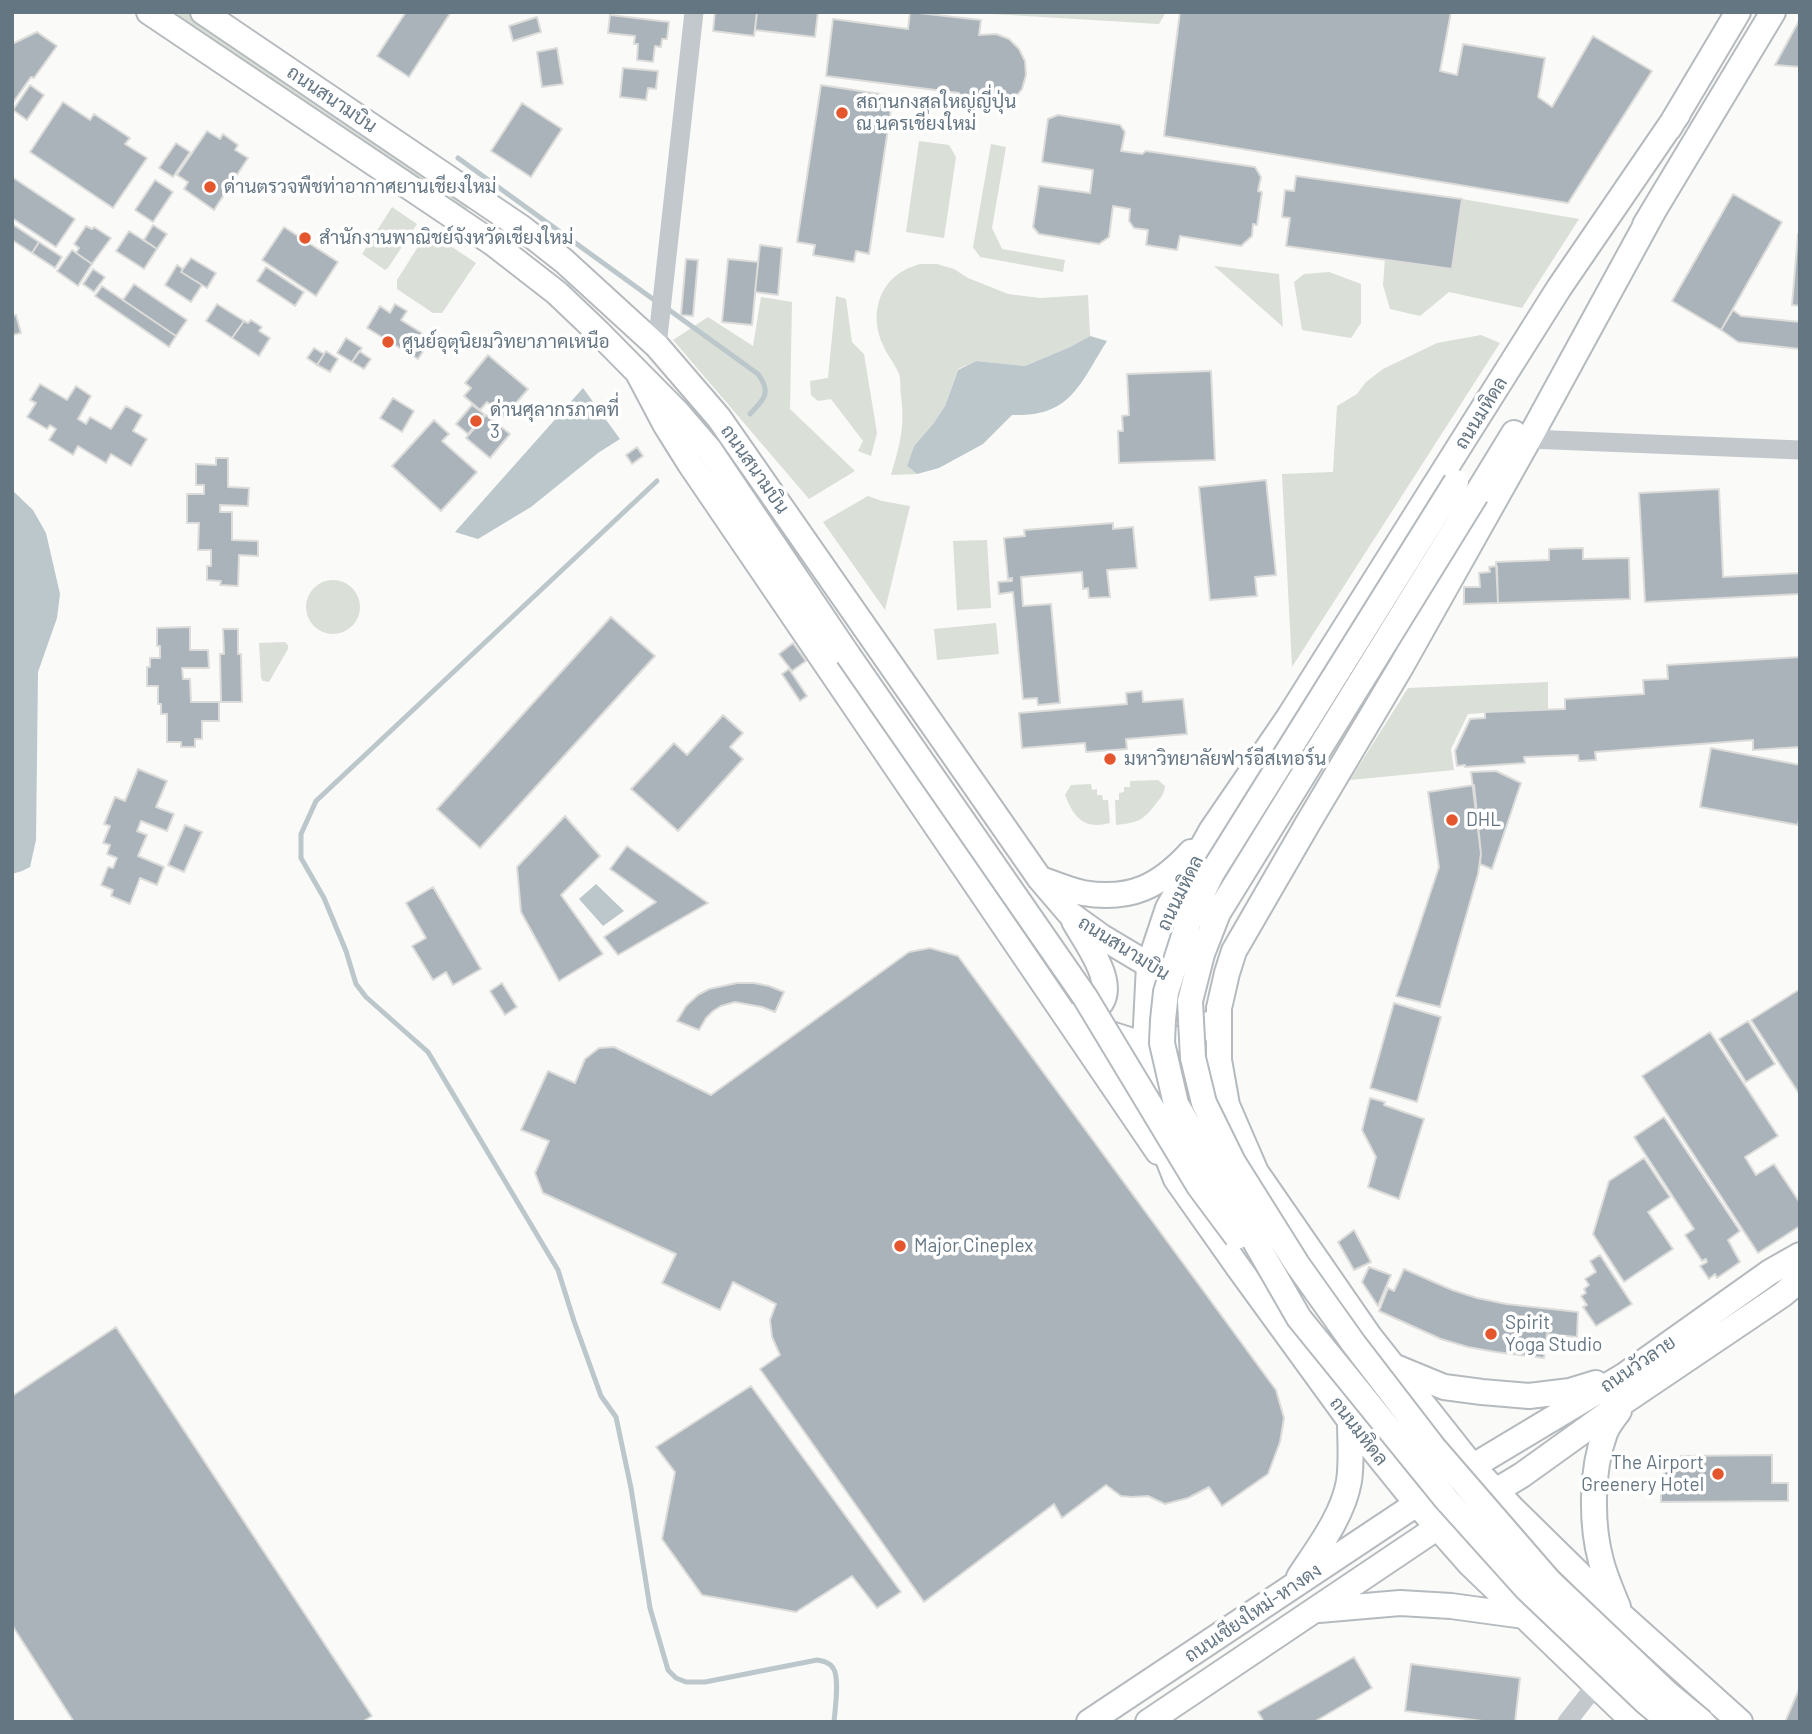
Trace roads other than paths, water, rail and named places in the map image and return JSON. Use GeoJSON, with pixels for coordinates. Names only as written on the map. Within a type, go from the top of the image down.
{"type":"FeatureCollection","features":[{"type":"Feature","properties":{"kind":"main road","name":"ถนนสนามบิน"},"geometry":{"type":"LineString","coordinates":[[149,12],[494,244],[557,293],[638,373],[709,449],[1085,997],[1199,1186],[1299,1318]]}},
{"type":"Feature","properties":{"kind":"main road","name":"ถนนสนามบิน"},"geometry":{"type":"LineString","coordinates":[[203,12],[522,228],[564,261],[657,346],[719,418],[1040,879],[1070,914],[1219,1011]]}},
{"type":"Feature","properties":{"kind":"main road","name":"ถนนมหิดล"},"geometry":{"type":"LineString","coordinates":[[1702,1722],[1667,1693],[1550,1582],[1434,1448],[1362,1355],[1297,1264],[1233,1161],[1205,1103],[1193,1058],[1190,1001],[1202,954],[1218,913],[1466,489],[1738,12]]}},
{"type":"Feature","properties":{"kind":"main road","name":"ถนนมหิดล"},"geometry":{"type":"LineString","coordinates":[[1740,1722],[1622,1616],[1495,1491],[1472,1466],[1370,1337],[1256,1172],[1227,1105],[1219,1060],[1219,1011],[1234,951],[1389,688],[1654,211],[1773,12]]}},
{"type":"Feature","properties":{"kind":"main road","name":"ถนนมหิดล"},"geometry":{"type":"LineString","coordinates":[[1634,1722],[1470,1564],[1350,1421],[1176,1179],[1159,1136],[1145,1045],[1149,965],[1168,908],[1211,831],[1289,717],[1559,288],[1678,114]]}},
{"type":"Feature","properties":{"kind":"main road","name":"ถนนมหิดล"},"geometry":{"type":"LineString","coordinates":[[1654,211],[1212,873],[1188,923],[1166,992],[1162,1043],[1176,1104],[1299,1318],[1446,1499],[1526,1588],[1670,1722]]}},
{"type":"Feature","properties":{"kind":"main road","name":"ถนนสนามบิน"},"geometry":{"type":"LineString","coordinates":[[638,373],[690,464],[1064,1010],[1176,1179]]}},
{"type":"Feature","properties":{"kind":"main road"},"geometry":{"type":"LineString","coordinates":[[1246,782],[1246,799],[1268,824],[1288,830],[1308,823]]}},
{"type":"Feature","properties":{"kind":"main road"},"geometry":{"type":"LineString","coordinates":[[1040,879],[1083,893],[1133,893],[1158,882],[1176,869],[1211,831]]}},
{"type":"Feature","properties":{"kind":"main road"},"geometry":{"type":"LineString","coordinates":[[1064,1010],[1083,1015],[1093,1010],[1101,1003],[1106,986],[1103,972],[1070,914]]}},
{"type":"Feature","properties":{"kind":"main road"},"geometry":{"type":"LineString","coordinates":[[1064,1010],[1097,1030],[1145,1045],[1193,1036],[1219,1011]]}},
{"type":"Feature","properties":{"kind":"main road","name":"ถนนวัวลาย"},"geometry":{"type":"LineString","coordinates":[[1417,1504],[1472,1466],[1625,1375],[1770,1272],[1800,1255]]}},
{"type":"Feature","properties":{"kind":"main road","name":"ถนนวัวลาย"},"geometry":{"type":"LineString","coordinates":[[1437,1527],[1522,1475],[1800,1280]]}},
{"type":"Feature","properties":{"kind":"main road"},"geometry":{"type":"LineString","coordinates":[[1392,1366],[1444,1387],[1529,1396],[1570,1391],[1625,1375]]}},
{"type":"Feature","properties":{"kind":"main road"},"geometry":{"type":"LineString","coordinates":[[1622,1616],[1601,1562],[1595,1533],[1595,1496],[1598,1455],[1606,1430],[1625,1401]]}},
{"type":"Feature","properties":{"kind":"main road"},"geometry":{"type":"LineString","coordinates":[[1293,1587],[1340,1509],[1349,1481],[1350,1421]]}},
{"type":"Feature","properties":{"kind":"main road","name":"ถนนเชียงใหม่-หางดง"},"geometry":{"type":"LineString","coordinates":[[1089,1722],[1417,1504]]}},
{"type":"Feature","properties":{"kind":"main road","name":"ถนนเชียงใหม่-หางดง"},"geometry":{"type":"LineString","coordinates":[[1148,1722],[1437,1527]]}},
{"type":"Feature","properties":{"kind":"main road"},"geometry":{"type":"LineString","coordinates":[[1316,1610],[1399,1603],[1451,1606],[1524,1616]]}},
{"type":"Feature","properties":{"kind":"main road"},"geometry":{"type":"LineString","coordinates":[[1662,1722],[1676,1702],[1688,1697],[1701,1697],[1717,1702]]}},
{"type":"Feature","properties":{"kind":"street"},"geometry":{"type":"LineString","coordinates":[[657,346],[694,12]]}},
{"type":"Feature","properties":{"kind":"street"},"geometry":{"type":"LineString","coordinates":[[1529,439],[1800,450]]}},
{"type":"Feature","properties":{"kind":"street"},"geometry":{"type":"LineString","coordinates":[[1567,1722],[1596,1685]]}},
{"type":"Feature","properties":{"kind":"waterway"},"geometry":{"type":"LineString","coordinates":[[458,158],[657,302]]}},
{"type":"Feature","properties":{"kind":"waterway"},"geometry":{"type":"LineString","coordinates":[[665,307],[758,374],[765,391],[750,414]]}},
{"type":"Feature","properties":{"kind":"waterway"},"geometry":{"type":"LineString","coordinates":[[657,481],[316,801],[301,834],[301,858],[324,898],[346,951],[356,984],[366,997],[428,1052],[558,1270],[601,1396],[616,1417],[631,1488],[650,1608],[668,1670],[676,1678],[686,1682],[705,1682],[817,1660],[824,1661],[833,1668],[836,1678],[834,1722]]}},
{"type":"Feature","properties":{"kind":"place","name":"สถานกงสุลใหญ่ญี่ปุ่น ณ นครเชียงใหม่"},"geometry":{"type":"Point","coordinates":[842,113]}},
{"type":"Feature","properties":{"kind":"place","name":"ด่านตรวจพืชท่าอากาศยานเชียงใหม่"},"geometry":{"type":"Point","coordinates":[210,187]}},
{"type":"Feature","properties":{"kind":"place","name":"สำนักงานพาณิชย์จังหวัดเชียงใหม่"},"geometry":{"type":"Point","coordinates":[305,238]}},
{"type":"Feature","properties":{"kind":"place","name":"ศูนย์อุตุนิยมวิทยาภาคเหนือ"},"geometry":{"type":"Point","coordinates":[388,342]}},
{"type":"Feature","properties":{"kind":"place","name":"ด่านศุลากรภาคที่ 3"},"geometry":{"type":"Point","coordinates":[476,421]}},
{"type":"Feature","properties":{"kind":"place","name":"มหาวิทยาลัยฟาร์อีสเทอร์น"},"geometry":{"type":"Point","coordinates":[1110,759]}},
{"type":"Feature","properties":{"kind":"place","name":"DHL"},"geometry":{"type":"Point","coordinates":[1452,820]}},
{"type":"Feature","properties":{"kind":"place","name":"Major Cineplex"},"geometry":{"type":"Point","coordinates":[900,1246]}},
{"type":"Feature","properties":{"kind":"place","name":"Spirit Yoga Studio"},"geometry":{"type":"Point","coordinates":[1491,1334]}},
{"type":"Feature","properties":{"kind":"place","name":"The Airport Greenery Hotel"},"geometry":{"type":"Point","coordinates":[1718,1474]}}]}
